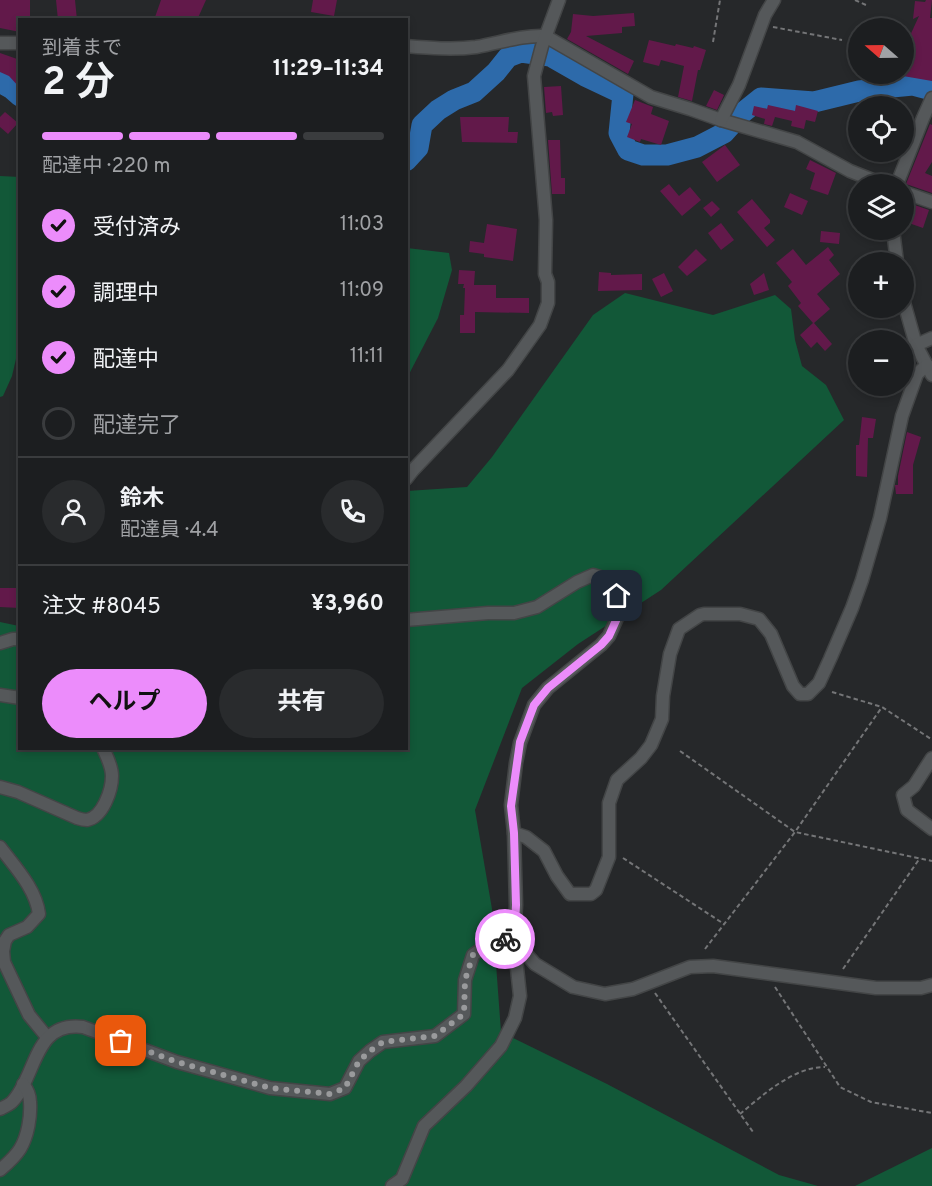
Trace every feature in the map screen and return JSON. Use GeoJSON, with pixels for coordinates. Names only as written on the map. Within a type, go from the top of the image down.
{"type":"FeatureCollection","features":[{"type":"Feature","properties":{"kind":"street"},"geometry":{"type":"LineString","coordinates":[[408,476],[508,370],[540,325],[548,303],[548,282],[545,274],[546,220],[534,76],[543,41],[560,0]]}},
{"type":"Feature","properties":{"kind":"street"},"geometry":{"type":"LineString","coordinates":[[721,120],[740,85],[765,15],[774,0]]}},
{"type":"Feature","properties":{"kind":"street"},"geometry":{"type":"LineString","coordinates":[[408,46],[476,47],[530,35],[651,97],[797,142],[858,174]]}},
{"type":"Feature","properties":{"kind":"street"},"geometry":{"type":"LineString","coordinates":[[0,44],[18,44]]}},
{"type":"Feature","properties":{"kind":"street"},"geometry":{"type":"LineString","coordinates":[[901,174],[932,98]]}},
{"type":"Feature","properties":{"kind":"street"},"geometry":{"type":"LineString","coordinates":[[914,195],[932,201]]}},
{"type":"Feature","properties":{"kind":"street"},"geometry":{"type":"LineString","coordinates":[[514,833],[526,837],[544,851],[557,876],[570,894],[591,894],[596,890],[609,857],[609,803],[617,780],[641,758],[651,745],[662,719],[663,696],[670,654],[679,629],[700,615],[740,614],[759,619],[771,634],[793,686],[800,694],[808,693],[819,682],[862,580],[880,518],[902,416],[917,374],[929,370],[916,345],[908,318]]}},
{"type":"Feature","properties":{"kind":"street"},"geometry":{"type":"LineString","coordinates":[[916,345],[932,338]]}},
{"type":"Feature","properties":{"kind":"street"},"geometry":{"type":"LineString","coordinates":[[392,1186],[402,1179],[424,1126],[466,1086],[501,1047],[515,1018],[520,996],[514,940],[516,905],[511,806],[520,742],[534,705],[548,688],[609,636],[618,616],[617,596],[610,583],[593,575],[577,582],[537,607],[514,613],[408,620]]}},
{"type":"Feature","properties":{"kind":"street"},"geometry":{"type":"LineString","coordinates":[[0,643],[18,639]]}},
{"type":"Feature","properties":{"kind":"street"},"geometry":{"type":"LineString","coordinates":[[0,695],[18,698]]}},
{"type":"Feature","properties":{"kind":"street"},"geometry":{"type":"LineString","coordinates":[[0,787],[87,820],[104,807],[110,786],[112,777],[110,763],[104,750]]}},
{"type":"Feature","properties":{"kind":"street"},"geometry":{"type":"LineString","coordinates":[[932,758],[914,786],[903,795],[907,810],[932,829]]}},
{"type":"Feature","properties":{"kind":"street"},"geometry":{"type":"LineString","coordinates":[[0,847],[24,878],[38,904],[39,915],[27,927],[9,935],[3,951],[4,962],[29,1015],[47,1037]]}},
{"type":"Feature","properties":{"kind":"street"},"geometry":{"type":"LineString","coordinates":[[0,1109],[11,1103],[47,1037],[74,1026],[177,1062],[270,1088],[330,1094],[345,1088],[359,1061],[383,1042],[435,1036],[464,1014],[465,980],[473,955],[495,939],[514,940],[535,964],[573,987],[605,994],[633,989],[690,967],[713,966],[876,988],[921,988],[932,985]]}},
{"type":"Feature","properties":{"kind":"street"},"geometry":{"type":"LineString","coordinates":[[0,1170],[21,1148],[28,1129],[30,1101],[23,1084]]}},
{"type":"Feature","properties":{"kind":"path"},"geometry":{"type":"LineString","coordinates":[[713,42],[720,0]]}},
{"type":"Feature","properties":{"kind":"path"},"geometry":{"type":"LineString","coordinates":[[855,0],[866,5]]}},
{"type":"Feature","properties":{"kind":"path"},"geometry":{"type":"LineString","coordinates":[[768,26],[842,40]]}},
{"type":"Feature","properties":{"kind":"path"},"geometry":{"type":"LineString","coordinates":[[832,692],[882,707],[931,739]]}},
{"type":"Feature","properties":{"kind":"path"},"geometry":{"type":"LineString","coordinates":[[705,949],[795,832],[882,707]]}},
{"type":"Feature","properties":{"kind":"path"},"geometry":{"type":"LineString","coordinates":[[680,751],[795,832],[932,861]]}},
{"type":"Feature","properties":{"kind":"path"},"geometry":{"type":"LineString","coordinates":[[623,858],[725,924]]}},
{"type":"Feature","properties":{"kind":"path"},"geometry":{"type":"LineString","coordinates":[[843,969],[920,858]]}},
{"type":"Feature","properties":{"kind":"path"},"geometry":{"type":"LineString","coordinates":[[775,987],[840,1087],[871,1102],[932,1113]]}},
{"type":"Feature","properties":{"kind":"path"},"geometry":{"type":"LineString","coordinates":[[655,993],[753,1132]]}},
{"type":"Feature","properties":{"kind":"path"},"geometry":{"type":"LineString","coordinates":[[740,1114],[770,1089],[798,1074],[817,1067],[827,1067]]}},
{"type":"Feature","properties":{"kind":"green space"},"geometry":{"type":"Polygon","coordinates":[[[0,176],[18,177],[18,350],[12,376],[3,396],[0,397],[0,176]]]}},
{"type":"Feature","properties":{"kind":"green space"},"geometry":{"type":"Polygon","coordinates":[[[408,248],[449,253],[452,270],[438,318],[408,376],[408,248]]]}},
{"type":"Feature","properties":{"kind":"green space"},"geometry":{"type":"Polygon","coordinates":[[[625,293],[713,315],[775,295],[791,309],[795,340],[802,366],[826,385],[844,420],[661,590],[578,644],[522,688],[475,810],[492,909],[501,1032],[607,1084],[779,1175],[818,1186],[0,1186],[0,622],[18,626],[18,750],[408,750],[408,491],[467,487],[492,457],[593,315],[625,293]]]}},
{"type":"Feature","properties":{"kind":"green space"},"geometry":{"type":"Polygon","coordinates":[[[932,1148],[932,1186],[855,1186],[932,1148]]]}},
{"type":"Feature","properties":{"kind":"building"},"geometry":{"type":"Polygon","coordinates":[[[0,0],[30,0],[30,18],[18,18],[18,32],[0,28],[0,0]]]}},
{"type":"Feature","properties":{"kind":"building"},"geometry":{"type":"Polygon","coordinates":[[[56,0],[75,0],[77,18],[58,18],[56,0]]]}},
{"type":"Feature","properties":{"kind":"building"},"geometry":{"type":"Polygon","coordinates":[[[161,0],[206,0],[198,18],[155,18],[161,0]]]}},
{"type":"Feature","properties":{"kind":"building"},"geometry":{"type":"Polygon","coordinates":[[[313,0],[337,0],[334,16],[311,12],[313,0]]]}},
{"type":"Feature","properties":{"kind":"building"},"geometry":{"type":"Polygon","coordinates":[[[932,0],[930,18],[932,18],[932,81],[914,78],[914,27],[919,16],[913,18],[915,1],[932,0]]]}},
{"type":"Feature","properties":{"kind":"building"},"geometry":{"type":"Polygon","coordinates":[[[634,13],[635,26],[622,27],[622,33],[586,36],[634,61],[628,74],[567,39],[571,32],[573,14],[593,16],[634,13]]]}},
{"type":"Feature","properties":{"kind":"building"},"geometry":{"type":"Polygon","coordinates":[[[649,40],[675,46],[676,44],[693,48],[694,46],[706,50],[700,70],[698,70],[692,101],[678,97],[684,66],[661,60],[659,66],[643,62],[649,40]]]}},
{"type":"Feature","properties":{"kind":"building"},"geometry":{"type":"Polygon","coordinates":[[[0,53],[18,59],[18,86],[9,76],[0,72],[0,53]]]}},
{"type":"Feature","properties":{"kind":"building"},"geometry":{"type":"Polygon","coordinates":[[[561,86],[563,115],[553,116],[552,112],[546,113],[544,87],[561,86]]]}},
{"type":"Feature","properties":{"kind":"building"},"geometry":{"type":"Polygon","coordinates":[[[714,90],[724,95],[717,110],[706,106],[714,90]]]}},
{"type":"Feature","properties":{"kind":"building"},"geometry":{"type":"Polygon","coordinates":[[[635,100],[653,107],[651,114],[669,121],[661,145],[641,139],[640,142],[627,137],[632,124],[626,122],[635,100]]]}},
{"type":"Feature","properties":{"kind":"building"},"geometry":{"type":"Polygon","coordinates":[[[768,105],[795,111],[796,105],[818,111],[815,122],[806,120],[804,129],[791,126],[792,121],[775,117],[772,126],[764,124],[765,119],[752,115],[754,106],[767,109],[768,105]]]}},
{"type":"Feature","properties":{"kind":"building"},"geometry":{"type":"Polygon","coordinates":[[[5,112],[18,123],[8,134],[0,127],[0,117],[5,112]]]}},
{"type":"Feature","properties":{"kind":"building"},"geometry":{"type":"Polygon","coordinates":[[[460,117],[509,117],[508,132],[518,132],[517,143],[462,142],[460,117]]]}},
{"type":"Feature","properties":{"kind":"building"},"geometry":{"type":"Polygon","coordinates":[[[930,124],[932,125],[932,162],[925,173],[932,176],[932,193],[914,187],[914,174],[910,174],[930,124]]]}},
{"type":"Feature","properties":{"kind":"building"},"geometry":{"type":"Polygon","coordinates":[[[548,140],[560,140],[561,178],[565,178],[565,194],[552,194],[548,140]]]}},
{"type":"Feature","properties":{"kind":"building"},"geometry":{"type":"Polygon","coordinates":[[[725,145],[740,165],[717,182],[702,162],[725,145]]]}},
{"type":"Feature","properties":{"kind":"building"},"geometry":{"type":"Polygon","coordinates":[[[810,160],[836,173],[828,195],[810,189],[815,173],[806,169],[810,160]]]}},
{"type":"Feature","properties":{"kind":"building"},"geometry":{"type":"Polygon","coordinates":[[[669,184],[679,196],[690,187],[701,200],[682,216],[660,191],[669,184]]]}},
{"type":"Feature","properties":{"kind":"building"},"geometry":{"type":"Polygon","coordinates":[[[790,193],[808,201],[802,215],[784,207],[790,193]]]}},
{"type":"Feature","properties":{"kind":"building"},"geometry":{"type":"Polygon","coordinates":[[[752,199],[770,220],[764,228],[775,240],[767,247],[737,212],[752,199]]]}},
{"type":"Feature","properties":{"kind":"building"},"geometry":{"type":"Polygon","coordinates":[[[712,201],[720,209],[711,217],[703,208],[712,201]]]}},
{"type":"Feature","properties":{"kind":"building"},"geometry":{"type":"Polygon","coordinates":[[[914,205],[929,210],[923,228],[914,225],[914,205]]]}},
{"type":"Feature","properties":{"kind":"building"},"geometry":{"type":"Polygon","coordinates":[[[721,223],[734,240],[721,250],[708,233],[721,223]]]}},
{"type":"Feature","properties":{"kind":"building"},"geometry":{"type":"Polygon","coordinates":[[[487,224],[517,229],[513,261],[484,257],[484,254],[469,252],[470,241],[484,243],[487,224]]]}},
{"type":"Feature","properties":{"kind":"building"},"geometry":{"type":"Polygon","coordinates":[[[821,231],[840,233],[839,244],[820,242],[821,231]]]}},
{"type":"Feature","properties":{"kind":"building"},"geometry":{"type":"Polygon","coordinates":[[[828,247],[834,255],[829,260],[840,274],[817,294],[830,309],[814,323],[832,344],[825,351],[817,342],[811,348],[800,335],[813,323],[798,306],[801,303],[788,286],[792,282],[776,263],[793,249],[806,265],[828,247]]]}},
{"type":"Feature","properties":{"kind":"building"},"geometry":{"type":"Polygon","coordinates":[[[696,249],[707,260],[687,276],[678,267],[696,249]]]}},
{"type":"Feature","properties":{"kind":"building"},"geometry":{"type":"Polygon","coordinates":[[[459,270],[475,271],[474,285],[496,285],[496,298],[529,298],[529,313],[475,312],[475,333],[460,333],[460,315],[464,315],[465,288],[463,288],[464,284],[458,284],[459,270]]]}},
{"type":"Feature","properties":{"kind":"building"},"geometry":{"type":"Polygon","coordinates":[[[599,272],[611,273],[611,275],[642,274],[642,290],[598,291],[599,272]]]}},
{"type":"Feature","properties":{"kind":"building"},"geometry":{"type":"Polygon","coordinates":[[[664,273],[673,291],[661,297],[652,279],[664,273]]]}},
{"type":"Feature","properties":{"kind":"building"},"geometry":{"type":"Polygon","coordinates":[[[764,273],[769,290],[754,295],[750,284],[764,273]]]}},
{"type":"Feature","properties":{"kind":"building"},"geometry":{"type":"Polygon","coordinates":[[[862,417],[876,419],[873,438],[868,438],[867,477],[856,476],[856,445],[859,445],[862,417]]]}},
{"type":"Feature","properties":{"kind":"building"},"geometry":{"type":"Polygon","coordinates":[[[907,432],[921,437],[913,465],[913,494],[896,494],[895,485],[898,485],[907,432]]]}},
{"type":"Feature","properties":{"kind":"building"},"geometry":{"type":"Polygon","coordinates":[[[0,588],[18,588],[18,608],[0,607],[0,588]]]}},
{"type":"Feature","properties":{"kind":"waterway"},"geometry":{"type":"LineString","coordinates":[[408,159],[418,148],[422,125],[438,110],[474,92],[496,72],[508,57],[521,52],[550,56],[623,94],[619,133],[628,150],[643,155],[667,155],[697,147],[724,133],[741,114],[761,98],[814,102],[859,91],[892,87],[913,85],[932,90]]}},
{"type":"Feature","properties":{"kind":"waterway"},"geometry":{"type":"LineString","coordinates":[[0,82],[18,94]]}},
{"type":"Feature","properties":{"kind":"way so far"},"geometry":{"type":"LineString","coordinates":[[121,1041],[177,1062],[270,1088],[330,1094],[345,1088],[359,1061],[383,1042],[435,1036],[464,1014],[465,980],[473,955],[495,939],[505,939]]}},
{"type":"Feature","properties":{"kind":"route"},"geometry":{"type":"LineString","coordinates":[[505,939],[514,940],[516,905],[511,806],[520,742],[534,705],[548,688],[609,636],[618,616],[617,596]]}}]}
